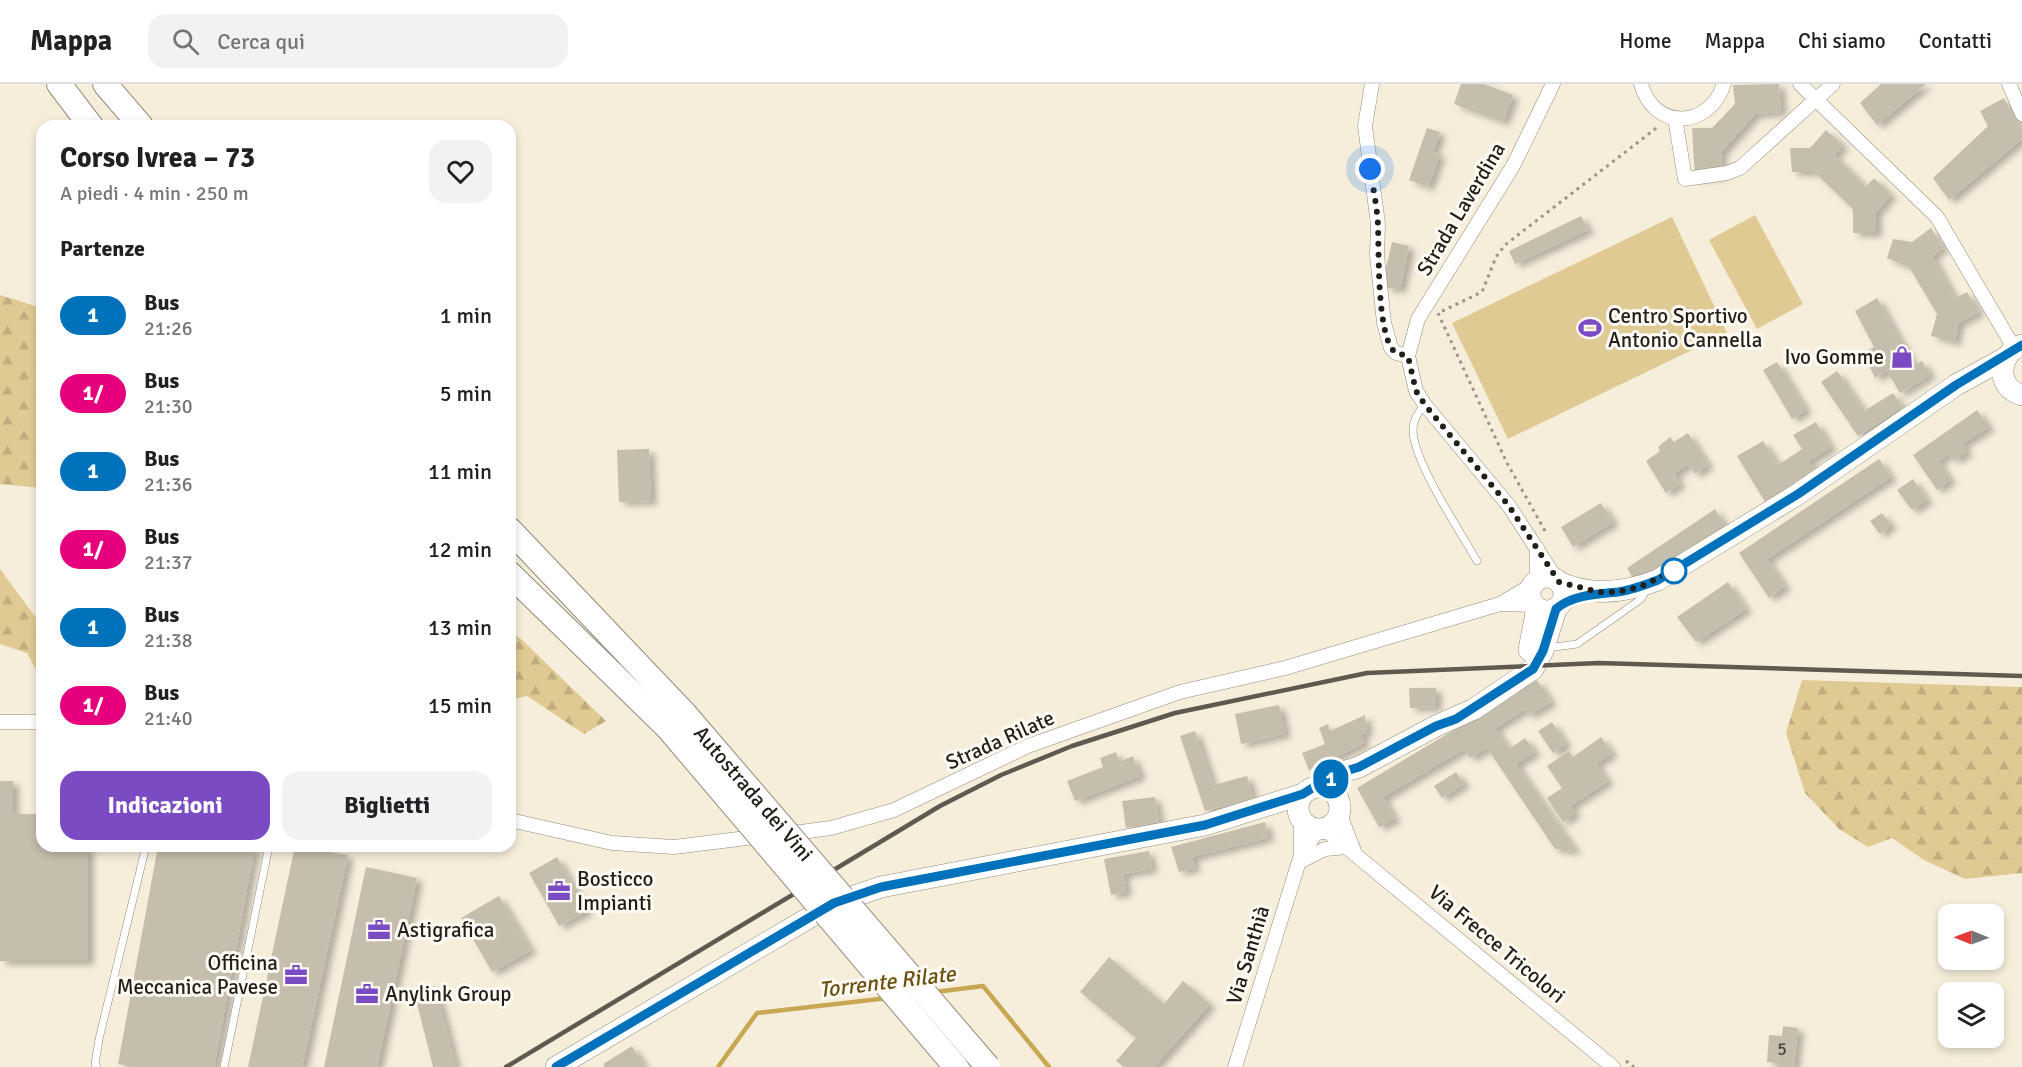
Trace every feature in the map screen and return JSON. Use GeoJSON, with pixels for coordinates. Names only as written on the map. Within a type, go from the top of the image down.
{"type":"FeatureCollection","features":[{"type":"Feature","properties":{"kind":"highway"},"geometry":{"type":"LineString","coordinates":[[59,84],[86,120]]}},
{"type":"Feature","properties":{"kind":"highway"},"geometry":{"type":"LineString","coordinates":[[105,84],[136,120]]}},
{"type":"Feature","properties":{"kind":"highway","name":"Autostrada dei Vini"},"geometry":{"type":"LineString","coordinates":[[516,537],[676,721],[988,1067]]}},
{"type":"Feature","properties":{"kind":"highway","name":"Autostrada dei Vini"},"geometry":{"type":"LineString","coordinates":[[516,579],[676,721],[956,1067]]}},
{"type":"Feature","properties":{"kind":"main road"},"geometry":{"type":"LineString","coordinates":[[1546,594],[1617,592],[1649,584],[1712,549],[1798,494],[1956,385],[2014,351]]}},
{"type":"Feature","properties":{"kind":"main road"},"geometry":{"type":"LineString","coordinates":[[2014,351],[2002,375],[2016,392]]}},
{"type":"Feature","properties":{"kind":"main road"},"geometry":{"type":"LineString","coordinates":[[1956,385],[2016,392]]}},
{"type":"Feature","properties":{"kind":"main road"},"geometry":{"type":"LineString","coordinates":[[1311,812],[1339,774],[1359,767],[1436,726],[1474,709],[1533,669],[1543,651],[1546,594]]}},
{"type":"Feature","properties":{"kind":"main road"},"geometry":{"type":"LineString","coordinates":[[1436,726],[1495,684],[1525,658],[1531,646],[1546,594]]}},
{"type":"Feature","properties":{"kind":"main road"},"geometry":{"type":"LineString","coordinates":[[556,1067],[834,903],[881,887],[1205,825],[1263,807],[1311,812],[1332,824],[1339,807],[1341,791],[1359,767]]}},
{"type":"Feature","properties":{"kind":"main road"},"geometry":{"type":"LineString","coordinates":[[1311,812],[1332,792],[1339,807]]}},
{"type":"Feature","properties":{"kind":"street"},"geometry":{"type":"LineString","coordinates":[[1372,84],[1365,126],[1378,224],[1377,255],[1384,323],[1391,348],[1396,353],[1408,356]]}},
{"type":"Feature","properties":{"kind":"street","name":"Strada Laverdina"},"geometry":{"type":"LineString","coordinates":[[1546,594],[1535,544],[1509,506],[1425,405],[1416,391],[1408,356],[1418,319],[1513,166],[1553,84]]}},
{"type":"Feature","properties":{"kind":"street"},"geometry":{"type":"LineString","coordinates":[[1641,84],[1650,105],[1660,113],[1675,118],[1688,118],[1711,107],[1719,97],[1724,84]]}},
{"type":"Feature","properties":{"kind":"street"},"geometry":{"type":"LineString","coordinates":[[1800,84],[1937,217],[2014,351]]}},
{"type":"Feature","properties":{"kind":"street"},"geometry":{"type":"LineString","coordinates":[[1675,118],[1685,179],[1727,173],[1740,168],[1833,84]]}},
{"type":"Feature","properties":{"kind":"street"},"geometry":{"type":"LineString","coordinates":[[2009,84],[2022,114]]}},
{"type":"Feature","properties":{"kind":"street"},"geometry":{"type":"LineString","coordinates":[[1535,544],[1546,594]]}},
{"type":"Feature","properties":{"kind":"street","name":"Strada Rilate"},"geometry":{"type":"LineString","coordinates":[[516,821],[612,843],[674,847],[831,828],[894,810],[1028,746],[1180,692],[1285,668],[1500,604],[1546,594]]}},
{"type":"Feature","properties":{"kind":"street","name":"Strada Rilate"},"geometry":{"type":"LineString","coordinates":[[1500,604],[1546,594]]}},
{"type":"Feature","properties":{"kind":"street"},"geometry":{"type":"LineString","coordinates":[[0,722],[36,722]]}},
{"type":"Feature","properties":{"kind":"street"},"geometry":{"type":"LineString","coordinates":[[1300,858],[1325,849],[1351,850],[1339,807]]}},
{"type":"Feature","properties":{"kind":"street","name":"Via Frecce Tricolori"},"geometry":{"type":"LineString","coordinates":[[1311,812],[1351,850],[1613,1067]]}},
{"type":"Feature","properties":{"kind":"street","name":"Via Santhià"},"geometry":{"type":"LineString","coordinates":[[1235,1067],[1300,858],[1311,812]]}},
{"type":"Feature","properties":{"kind":"street","name":"Via Santhià"},"geometry":{"type":"LineString","coordinates":[[1300,858],[1311,812]]}},
{"type":"Feature","properties":{"kind":"lane"},"geometry":{"type":"LineString","coordinates":[[1425,405],[1417,413],[1413,423],[1413,437],[1426,469],[1477,561]]}},
{"type":"Feature","properties":{"kind":"lane"},"geometry":{"type":"LineString","coordinates":[[1543,651],[1550,647],[1577,644],[1641,599],[1649,584]]}},
{"type":"Feature","properties":{"kind":"lane"},"geometry":{"type":"LineString","coordinates":[[97,1067],[95,1064],[99,1039],[145,852]]}},
{"type":"Feature","properties":{"kind":"lane"},"geometry":{"type":"LineString","coordinates":[[224,1067],[268,852]]}},
{"type":"Feature","properties":{"kind":"path"},"geometry":{"type":"LineString","coordinates":[[1535,544],[1545,532],[1507,463],[1438,313],[1482,292],[1496,257],[1505,245],[1658,128],[1660,113]]}},
{"type":"Feature","properties":{"kind":"green space","name":"Centro Sportivo Antonio Cannella"},"geometry":{"type":"Polygon","coordinates":[[[1755,215],[1803,304],[1757,329],[1709,240],[1755,215]]]}},
{"type":"Feature","properties":{"kind":"green space","name":"Centro Sportivo Antonio Cannella"},"geometry":{"type":"Polygon","coordinates":[[[1672,217],[1727,333],[1508,439],[1452,323],[1672,217]]]}},
{"type":"Feature","properties":{"kind":"green space"},"geometry":{"type":"Polygon","coordinates":[[[0,295],[36,306],[36,487],[0,484],[0,295]]]}},
{"type":"Feature","properties":{"kind":"green space"},"geometry":{"type":"Polygon","coordinates":[[[0,569],[36,618],[36,670],[27,653],[0,644],[0,569]]]}},
{"type":"Feature","properties":{"kind":"green space"},"geometry":{"type":"Polygon","coordinates":[[[516,635],[606,721],[584,734],[527,696],[516,699],[516,635]]]}},
{"type":"Feature","properties":{"kind":"green space"},"geometry":{"type":"Polygon","coordinates":[[[1802,680],[2022,687],[2022,873],[1965,879],[1924,860],[1892,838],[1868,847],[1839,829],[1805,793],[1786,733],[1802,680]]]}},
{"type":"Feature","properties":{"kind":"building"},"geometry":{"type":"Polygon","coordinates":[[[1461,84],[1484,84],[1513,95],[1503,122],[1454,104],[1461,84]]]}},
{"type":"Feature","properties":{"kind":"building"},"geometry":{"type":"Polygon","coordinates":[[[1779,84],[1781,112],[1755,114],[1721,152],[1722,175],[1695,178],[1692,128],[1712,128],[1735,104],[1733,85],[1779,84]]]}},
{"type":"Feature","properties":{"kind":"building"},"geometry":{"type":"Polygon","coordinates":[[[1881,84],[1926,84],[1877,125],[1860,103],[1881,84]]]}},
{"type":"Feature","properties":{"kind":"building"},"geometry":{"type":"Polygon","coordinates":[[[2004,98],[2022,132],[2022,139],[1949,200],[1933,178],[1988,126],[1980,111],[2004,98]]]}},
{"type":"Feature","properties":{"kind":"building"},"geometry":{"type":"Polygon","coordinates":[[[1427,128],[1440,132],[1433,152],[1440,154],[1428,187],[1409,180],[1427,128]]]}},
{"type":"Feature","properties":{"kind":"building"},"geometry":{"type":"Polygon","coordinates":[[[1826,130],[1843,145],[1834,155],[1866,187],[1874,178],[1891,195],[1876,212],[1876,233],[1853,233],[1853,209],[1814,172],[1792,172],[1790,148],[1810,148],[1826,130]]]}},
{"type":"Feature","properties":{"kind":"building"},"geometry":{"type":"Polygon","coordinates":[[[1581,216],[1588,230],[1515,264],[1509,251],[1581,216]]]}},
{"type":"Feature","properties":{"kind":"building"},"geometry":{"type":"Polygon","coordinates":[[[1931,228],[1943,248],[1932,256],[1955,298],[1967,292],[1979,312],[1958,323],[1955,342],[1931,336],[1937,314],[1909,267],[1887,258],[1893,239],[1912,242],[1931,228]]]}},
{"type":"Feature","properties":{"kind":"building"},"geometry":{"type":"Polygon","coordinates":[[[1392,242],[1409,246],[1400,289],[1386,288],[1386,268],[1392,242]]]}},
{"type":"Feature","properties":{"kind":"building"},"geometry":{"type":"Polygon","coordinates":[[[1877,298],[1914,365],[1922,361],[1930,375],[1900,393],[1887,371],[1875,378],[1863,353],[1874,347],[1855,311],[1877,298]]]}},
{"type":"Feature","properties":{"kind":"building"},"geometry":{"type":"Polygon","coordinates":[[[1777,362],[1806,410],[1792,419],[1763,370],[1777,362]]]}},
{"type":"Feature","properties":{"kind":"building"},"geometry":{"type":"Polygon","coordinates":[[[1837,371],[1864,411],[1893,393],[1902,407],[1858,436],[1821,382],[1837,371]]]}},
{"type":"Feature","properties":{"kind":"building"},"geometry":{"type":"Polygon","coordinates":[[[1977,410],[1989,427],[1962,444],[1967,452],[1954,460],[1949,454],[1938,461],[1950,480],[1937,490],[1913,455],[1977,410]]]}},
{"type":"Feature","properties":{"kind":"building"},"geometry":{"type":"Polygon","coordinates":[[[1816,422],[1831,447],[1809,461],[1816,474],[1767,505],[1737,456],[1763,441],[1778,465],[1802,449],[1793,435],[1816,422]]]}},
{"type":"Feature","properties":{"kind":"building"},"geometry":{"type":"Polygon","coordinates":[[[1688,433],[1708,465],[1695,474],[1688,464],[1674,474],[1680,484],[1666,493],[1646,461],[1660,451],[1658,447],[1670,437],[1674,442],[1688,433]]]}},
{"type":"Feature","properties":{"kind":"building"},"geometry":{"type":"Polygon","coordinates":[[[649,449],[651,501],[619,502],[617,450],[649,449]]]}},
{"type":"Feature","properties":{"kind":"building"},"geometry":{"type":"Polygon","coordinates":[[[1879,459],[1891,477],[1767,559],[1785,586],[1769,598],[1739,553],[1879,459]]]}},
{"type":"Feature","properties":{"kind":"building"},"geometry":{"type":"Polygon","coordinates":[[[1913,479],[1927,500],[1912,510],[1897,490],[1913,479]]]}},
{"type":"Feature","properties":{"kind":"building"},"geometry":{"type":"Polygon","coordinates":[[[1601,503],[1613,522],[1573,547],[1561,527],[1601,503]]]}},
{"type":"Feature","properties":{"kind":"building"},"geometry":{"type":"Polygon","coordinates":[[[1715,509],[1725,526],[1636,584],[1627,568],[1715,509]]]}},
{"type":"Feature","properties":{"kind":"building"},"geometry":{"type":"Polygon","coordinates":[[[1882,513],[1891,525],[1880,534],[1870,521],[1882,513]]]}},
{"type":"Feature","properties":{"kind":"building"},"geometry":{"type":"Polygon","coordinates":[[[1728,582],[1746,609],[1696,642],[1677,617],[1728,582]]]}},
{"type":"Feature","properties":{"kind":"building"},"geometry":{"type":"Polygon","coordinates":[[[1537,680],[1551,702],[1529,715],[1525,709],[1495,728],[1509,749],[1525,738],[1535,752],[1516,764],[1576,851],[1555,849],[1487,748],[1470,758],[1464,749],[1383,797],[1395,819],[1379,827],[1357,788],[1537,680]]]}},
{"type":"Feature","properties":{"kind":"building"},"geometry":{"type":"Polygon","coordinates":[[[1409,688],[1436,688],[1436,707],[1410,708],[1409,688]]]}},
{"type":"Feature","properties":{"kind":"building"},"geometry":{"type":"Polygon","coordinates":[[[1279,705],[1285,734],[1241,744],[1235,714],[1279,705]]]}},
{"type":"Feature","properties":{"kind":"building"},"geometry":{"type":"Polygon","coordinates":[[[1365,715],[1367,732],[1361,735],[1364,743],[1309,770],[1302,753],[1325,744],[1319,728],[1328,724],[1330,731],[1365,715]]]}},
{"type":"Feature","properties":{"kind":"building"},"geometry":{"type":"Polygon","coordinates":[[[1552,722],[1566,744],[1553,753],[1538,731],[1552,722]]]}},
{"type":"Feature","properties":{"kind":"building"},"geometry":{"type":"Polygon","coordinates":[[[1195,731],[1213,785],[1247,776],[1253,799],[1205,811],[1180,736],[1195,731]]]}},
{"type":"Feature","properties":{"kind":"building"},"geometry":{"type":"Polygon","coordinates":[[[1601,737],[1612,753],[1596,764],[1608,781],[1570,806],[1575,813],[1563,822],[1547,798],[1562,788],[1547,766],[1569,751],[1573,757],[1601,737]]]}},
{"type":"Feature","properties":{"kind":"building"},"geometry":{"type":"Polygon","coordinates":[[[1116,752],[1119,762],[1133,756],[1140,776],[1075,801],[1067,781],[1103,767],[1100,758],[1116,752]]]}},
{"type":"Feature","properties":{"kind":"building"},"geometry":{"type":"Polygon","coordinates":[[[1456,772],[1464,784],[1442,798],[1434,786],[1456,772]]]}},
{"type":"Feature","properties":{"kind":"building"},"geometry":{"type":"Polygon","coordinates":[[[0,781],[13,781],[13,814],[36,814],[36,852],[88,852],[88,961],[0,961],[0,781]]]}},
{"type":"Feature","properties":{"kind":"building"},"geometry":{"type":"Polygon","coordinates":[[[1155,797],[1159,822],[1126,828],[1122,801],[1155,797]]]}},
{"type":"Feature","properties":{"kind":"building"},"geometry":{"type":"Polygon","coordinates":[[[1265,822],[1268,838],[1192,857],[1195,868],[1179,872],[1171,847],[1265,822]]]}},
{"type":"Feature","properties":{"kind":"building"},"geometry":{"type":"Polygon","coordinates":[[[1149,851],[1152,869],[1123,874],[1126,892],[1111,895],[1104,859],[1149,851]]]}},
{"type":"Feature","properties":{"kind":"building"},"geometry":{"type":"Polygon","coordinates":[[[157,852],[254,852],[214,1067],[133,1067],[118,1064],[157,852]]]}},
{"type":"Feature","properties":{"kind":"building"},"geometry":{"type":"Polygon","coordinates":[[[294,852],[330,852],[348,855],[302,1067],[248,1067],[294,852]]]}},
{"type":"Feature","properties":{"kind":"building"},"geometry":{"type":"Polygon","coordinates":[[[557,857],[587,911],[559,926],[529,873],[557,857]]]}},
{"type":"Feature","properties":{"kind":"building"},"geometry":{"type":"Polygon","coordinates":[[[366,867],[417,878],[377,1067],[324,1067],[366,867]]]}},
{"type":"Feature","properties":{"kind":"building"},"geometry":{"type":"Polygon","coordinates":[[[499,896],[531,950],[492,972],[461,918],[499,896]]]}},
{"type":"Feature","properties":{"kind":"building"},"geometry":{"type":"Polygon","coordinates":[[[1109,957],[1164,1004],[1183,981],[1210,1004],[1154,1067],[1124,1067],[1116,1061],[1136,1038],[1080,992],[1109,957]]]}},
{"type":"Feature","properties":{"kind":"building"},"geometry":{"type":"Polygon","coordinates":[[[435,986],[456,1067],[433,1067],[414,992],[435,986]]]}},
{"type":"Feature","properties":{"kind":"building"},"geometry":{"type":"Polygon","coordinates":[[[1783,1026],[1798,1028],[1794,1067],[1778,1067],[1779,1063],[1767,1062],[1769,1035],[1782,1036],[1783,1026]]]}},
{"type":"Feature","properties":{"kind":"building"},"geometry":{"type":"Polygon","coordinates":[[[632,1046],[645,1067],[605,1067],[603,1064],[632,1046]]]}},
{"type":"Feature","properties":{"kind":"waterway","name":"Torrente Rilate"},"geometry":{"type":"LineString","coordinates":[[935,992],[983,986],[1049,1067]]}},
{"type":"Feature","properties":{"kind":"waterway","name":"Torrente Rilate"},"geometry":{"type":"LineString","coordinates":[[718,1067],[757,1013],[888,998]]}},
{"type":"Feature","properties":{"kind":"railway"},"geometry":{"type":"LineString","coordinates":[[506,1067],[940,806],[1001,775],[1072,746],[1175,713],[1367,673],[1599,663],[2022,676]]}},
{"type":"Feature","properties":{"kind":"bus line","name":"1"},"geometry":{"type":"LineString","coordinates":[[556,1067],[834,903],[881,887],[1205,825],[1303,794],[1314,787],[1321,787],[1332,778],[1359,767],[1436,726],[1474,709],[1533,669],[1540,659],[1550,624],[1561,603],[1599,592],[1617,592],[1640,587],[1658,580],[1712,549],[1798,494],[1956,385],[2005,358],[2014,348],[2022,345]]}},
{"type":"Feature","properties":{"kind":"place","name":"Centro Sportivo Antonio Cannella"},"geometry":{"type":"Point","coordinates":[1590,328]}},
{"type":"Feature","properties":{"kind":"place","name":"Ivo Gomme"},"geometry":{"type":"Point","coordinates":[1902,357]}},
{"type":"Feature","properties":{"kind":"place","name":"Bosticco Impianti"},"geometry":{"type":"Point","coordinates":[559,891]}},
{"type":"Feature","properties":{"kind":"place","name":"Astigrafica"},"geometry":{"type":"Point","coordinates":[379,930]}},
{"type":"Feature","properties":{"kind":"place","name":"Officina Meccanica Pavese"},"geometry":{"type":"Point","coordinates":[296,975]}},
{"type":"Feature","properties":{"kind":"place","name":"Anylink Group"},"geometry":{"type":"Point","coordinates":[367,994]}},
{"type":"Feature","properties":{"kind":"route"},"geometry":{"type":"LineString","coordinates":[[1370,169],[1378,224],[1377,255],[1387,340],[1396,353],[1408,356],[1409,369],[1416,391],[1425,405],[1509,506],[1557,580],[1587,590],[1617,592],[1640,587],[1676,569],[1674,571]]}}]}
